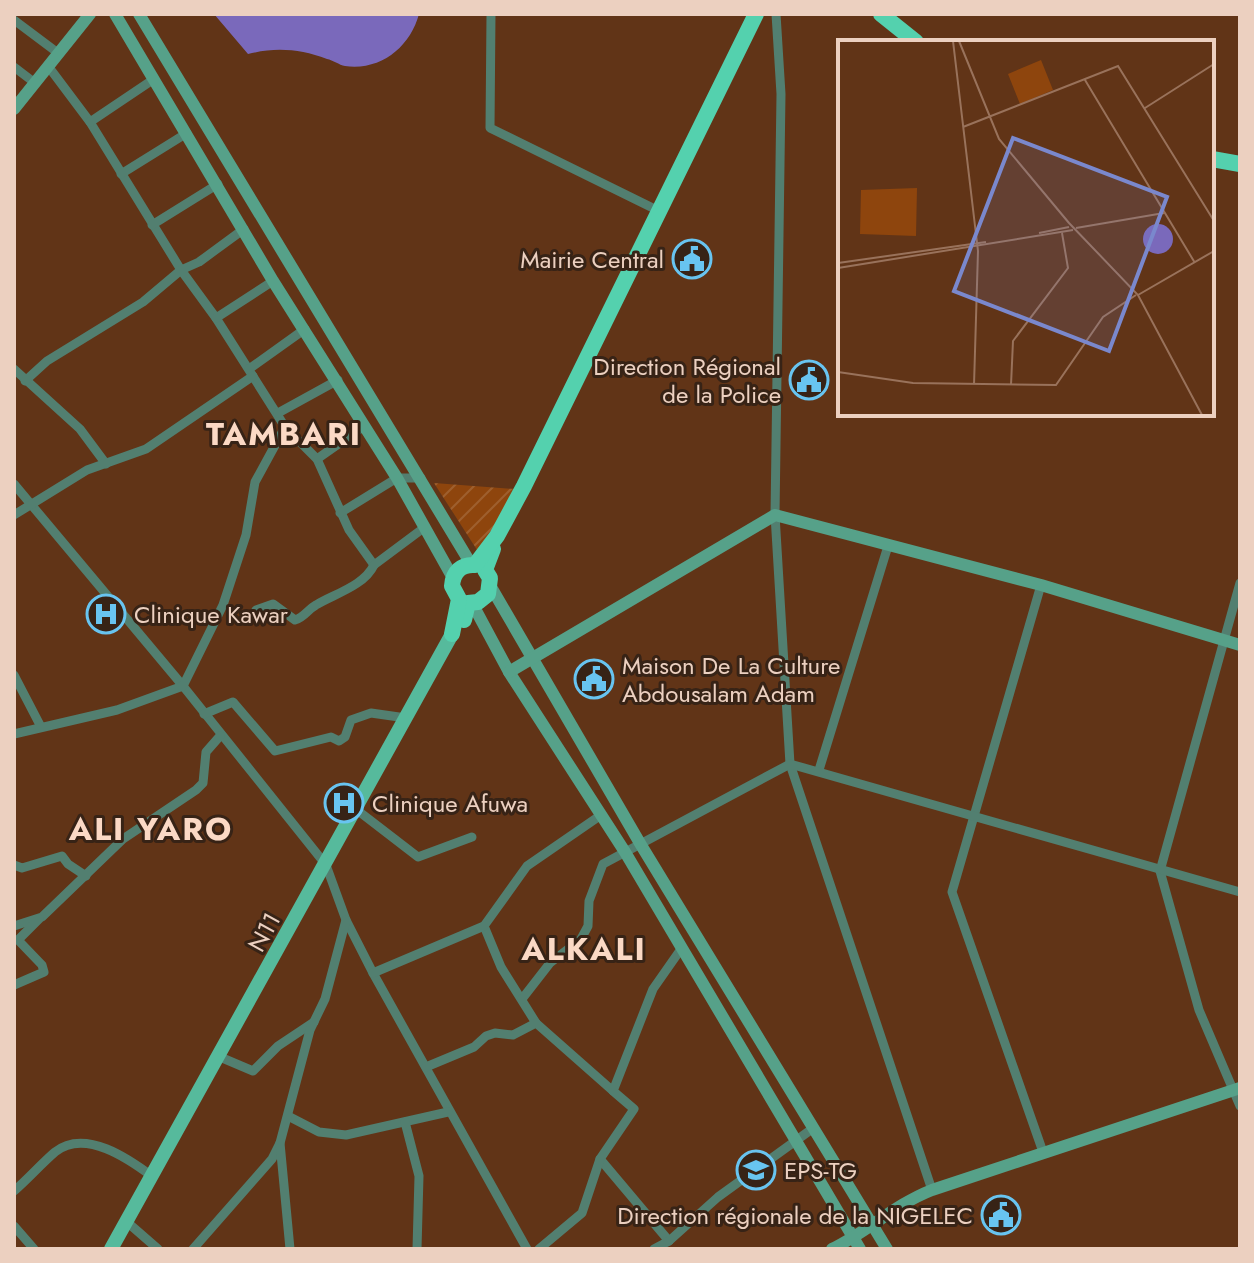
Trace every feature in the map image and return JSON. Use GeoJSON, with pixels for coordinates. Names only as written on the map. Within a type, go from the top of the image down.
{"type":"FeatureCollection","features":[{"type":"Feature","properties":{"kind":"highway"},"geometry":{"type":"LineString","coordinates":[[466,602],[452,586],[453,578],[460,568],[477,566],[497,536],[661,212],[756,14]]}},
{"type":"Feature","properties":{"kind":"highway"},"geometry":{"type":"LineString","coordinates":[[868,14],[900,40]]}},
{"type":"Feature","properties":{"kind":"highway"},"geometry":{"type":"LineString","coordinates":[[881,14],[914,40]]}},
{"type":"Feature","properties":{"kind":"highway"},"geometry":{"type":"LineString","coordinates":[[1214,159],[1240,164]]}},
{"type":"Feature","properties":{"kind":"highway"},"geometry":{"type":"LineString","coordinates":[[1214,169],[1240,173]]}},
{"type":"Feature","properties":{"kind":"highway"},"geometry":{"type":"LineString","coordinates":[[466,602],[484,599],[491,587],[477,566]]}},
{"type":"Feature","properties":{"kind":"highway"},"geometry":{"type":"LineString","coordinates":[[452,634],[466,602]]}},
{"type":"Feature","properties":{"kind":"main road","name":"N11"},"geometry":{"type":"LineString","coordinates":[[111,1249],[452,634]]}},
{"type":"Feature","properties":{"kind":"street"},"geometry":{"type":"LineString","coordinates":[[14,109],[90,14]]}},
{"type":"Feature","properties":{"kind":"street"},"geometry":{"type":"LineString","coordinates":[[115,14],[273,281],[397,478],[453,578]]}},
{"type":"Feature","properties":{"kind":"street"},"geometry":{"type":"LineString","coordinates":[[139,14],[477,566]]}},
{"type":"Feature","properties":{"kind":"street"},"geometry":{"type":"LineString","coordinates":[[491,14],[490,128],[661,212]]}},
{"type":"Feature","properties":{"kind":"street"},"geometry":{"type":"LineString","coordinates":[[776,14],[781,94],[775,515],[790,764],[932,1190]]}},
{"type":"Feature","properties":{"kind":"street"},"geometry":{"type":"LineString","coordinates":[[14,20],[58,53]]}},
{"type":"Feature","properties":{"kind":"street"},"geometry":{"type":"LineString","coordinates":[[48,66],[90,122],[152,225],[285,427],[317,459],[357,545],[374,565]]}},
{"type":"Feature","properties":{"kind":"street"},"geometry":{"type":"LineString","coordinates":[[14,67],[35,83]]}},
{"type":"Feature","properties":{"kind":"street"},"geometry":{"type":"LineString","coordinates":[[90,122],[154,79]]}},
{"type":"Feature","properties":{"kind":"street"},"geometry":{"type":"LineString","coordinates":[[121,174],[187,133]]}},
{"type":"Feature","properties":{"kind":"street"},"geometry":{"type":"LineString","coordinates":[[152,225],[218,184]]}},
{"type":"Feature","properties":{"kind":"street"},"geometry":{"type":"LineString","coordinates":[[25,381],[47,361],[143,302],[181,270],[199,262],[244,229]]}},
{"type":"Feature","properties":{"kind":"street"},"geometry":{"type":"LineString","coordinates":[[216,318],[273,281]]}},
{"type":"Feature","properties":{"kind":"street"},"geometry":{"type":"LineString","coordinates":[[14,515],[70,479],[146,449],[305,329]]}},
{"type":"Feature","properties":{"kind":"street"},"geometry":{"type":"LineString","coordinates":[[14,369],[80,429],[106,464]]}},
{"type":"Feature","properties":{"kind":"street"},"geometry":{"type":"LineString","coordinates":[[278,413],[338,380]]}},
{"type":"Feature","properties":{"kind":"street"},"geometry":{"type":"LineString","coordinates":[[317,459],[364,426]]}},
{"type":"Feature","properties":{"kind":"street"},"geometry":{"type":"LineString","coordinates":[[14,734],[40,725],[117,710],[183,686],[223,605],[246,535],[255,482],[285,427]]}},
{"type":"Feature","properties":{"kind":"street"},"geometry":{"type":"LineString","coordinates":[[340,513],[397,478],[421,478]]}},
{"type":"Feature","properties":{"kind":"street"},"geometry":{"type":"LineString","coordinates":[[14,484],[183,686],[326,865],[346,920],[373,973],[527,1249]]}},
{"type":"Feature","properties":{"kind":"street"},"geometry":{"type":"LineString","coordinates":[[509,672],[775,515],[1041,585],[1240,645]]}},
{"type":"Feature","properties":{"kind":"street"},"geometry":{"type":"LineString","coordinates":[[256,610],[273,604],[295,620],[304,617],[314,606],[336,598],[371,573],[374,565],[425,527]]}},
{"type":"Feature","properties":{"kind":"street"},"geometry":{"type":"LineString","coordinates":[[819,770],[888,546]]}},
{"type":"Feature","properties":{"kind":"street"},"geometry":{"type":"LineString","coordinates":[[1240,583],[1160,871],[1199,1010],[1211,1045],[1237,1090],[1240,1106]]}},
{"type":"Feature","properties":{"kind":"street"},"geometry":{"type":"LineString","coordinates":[[1041,585],[952,892],[1043,1152]]}},
{"type":"Feature","properties":{"kind":"street"},"geometry":{"type":"LineString","coordinates":[[491,587],[641,845],[887,1249]]}},
{"type":"Feature","properties":{"kind":"street"},"geometry":{"type":"LineString","coordinates":[[466,602],[625,852],[856,1244]]}},
{"type":"Feature","properties":{"kind":"street"},"geometry":{"type":"LineString","coordinates":[[14,675],[40,725]]}},
{"type":"Feature","properties":{"kind":"street"},"geometry":{"type":"LineString","coordinates":[[204,714],[233,702],[275,751],[331,737],[339,741],[345,737],[351,720],[371,713],[406,718]]}},
{"type":"Feature","properties":{"kind":"street"},"geometry":{"type":"LineString","coordinates":[[14,985],[44,972],[42,965],[18,940],[123,839],[203,783],[206,752],[220,736]]}},
{"type":"Feature","properties":{"kind":"street"},"geometry":{"type":"LineString","coordinates":[[522,999],[550,963],[581,939],[588,926],[589,901],[599,868],[790,764],[1240,892]]}},
{"type":"Feature","properties":{"kind":"street"},"geometry":{"type":"LineString","coordinates":[[357,810],[418,857],[472,837]]}},
{"type":"Feature","properties":{"kind":"street"},"geometry":{"type":"LineString","coordinates":[[373,973],[484,926],[527,866],[601,815]]}},
{"type":"Feature","properties":{"kind":"street"},"geometry":{"type":"LineString","coordinates":[[14,865],[22,868],[62,856],[86,876]]}},
{"type":"Feature","properties":{"kind":"street"},"geometry":{"type":"LineString","coordinates":[[14,926],[42,917]]}},
{"type":"Feature","properties":{"kind":"street"},"geometry":{"type":"LineString","coordinates":[[193,1249],[272,1159],[280,1143],[346,920]]}},
{"type":"Feature","properties":{"kind":"street"},"geometry":{"type":"LineString","coordinates":[[484,926],[501,967],[536,1023],[634,1109],[600,1159],[582,1213],[539,1249]]}},
{"type":"Feature","properties":{"kind":"street"},"geometry":{"type":"LineString","coordinates":[[613,1091],[653,989],[681,949]]}},
{"type":"Feature","properties":{"kind":"street"},"geometry":{"type":"LineString","coordinates":[[220,1057],[253,1071],[297,1030],[315,1021]]}},
{"type":"Feature","properties":{"kind":"street"},"geometry":{"type":"LineString","coordinates":[[426,1067],[474,1047],[486,1036],[495,1033],[513,1035],[536,1023]]}},
{"type":"Feature","properties":{"kind":"street"},"geometry":{"type":"LineString","coordinates":[[832,1249],[856,1244],[900,1203],[932,1190],[1237,1090]]}},
{"type":"Feature","properties":{"kind":"street"},"geometry":{"type":"LineString","coordinates":[[288,1116],[319,1132],[346,1135],[448,1112]]}},
{"type":"Feature","properties":{"kind":"street"},"geometry":{"type":"LineString","coordinates":[[405,1122],[419,1176],[417,1249]]}},
{"type":"Feature","properties":{"kind":"street"},"geometry":{"type":"LineString","coordinates":[[654,1249],[669,1241],[718,1197],[812,1129]]}},
{"type":"Feature","properties":{"kind":"street"},"geometry":{"type":"LineString","coordinates":[[280,1143],[290,1249]]}},
{"type":"Feature","properties":{"kind":"street"},"geometry":{"type":"LineString","coordinates":[[14,1191],[57,1151],[80,1145],[122,1154],[153,1177]]}},
{"type":"Feature","properties":{"kind":"street"},"geometry":{"type":"LineString","coordinates":[[600,1159],[669,1241]]}},
{"type":"Feature","properties":{"kind":"street"},"geometry":{"type":"LineString","coordinates":[[127,1222],[158,1249]]}},
{"type":"Feature","properties":{"kind":"street"},"geometry":{"type":"LineString","coordinates":[[14,1226],[34,1249]]}},
{"type":"Feature","properties":{"kind":"shaded area"},"geometry":{"type":"Polygon","coordinates":[[[214,14],[419,14],[409,37],[392,54],[370,65],[358,67],[298,51],[268,50],[248,54],[214,14]]]}},
{"type":"Feature","properties":{"kind":"shaded area"},"geometry":{"type":"Polygon","coordinates":[[[434,483],[515,489],[479,553],[434,483]]]}},
{"type":"Feature","properties":{"kind":"place","name":"Mairie Central"},"geometry":{"type":"Point","coordinates":[692,259]}},
{"type":"Feature","properties":{"kind":"place","name":"Direction Régional de la Police"},"geometry":{"type":"Point","coordinates":[809,380]}},
{"type":"Feature","properties":{"kind":"place","name":"Clinique Kawar"},"geometry":{"type":"Point","coordinates":[106,614]}},
{"type":"Feature","properties":{"kind":"place","name":"Maison De La Culture Abdousalam Adam"},"geometry":{"type":"Point","coordinates":[594,679]}},
{"type":"Feature","properties":{"kind":"place","name":"Clinique Afuwa"},"geometry":{"type":"Point","coordinates":[344,803]}},
{"type":"Feature","properties":{"kind":"place","name":"EPS-TG"},"geometry":{"type":"Point","coordinates":[756,1170]}},
{"type":"Feature","properties":{"kind":"place","name":"Direction régionale de la NIGELEC"},"geometry":{"type":"Point","coordinates":[1001,1215]}},
{"type":"Feature","properties":{"kind":"district","name":"TAMBARI"},"geometry":{"type":"Point","coordinates":[284,434]}},
{"type":"Feature","properties":{"kind":"district","name":"ALI YARO"},"geometry":{"type":"Point","coordinates":[151,829]}},
{"type":"Feature","properties":{"kind":"district","name":"ALKALI"},"geometry":{"type":"Point","coordinates":[584,949]}}]}
